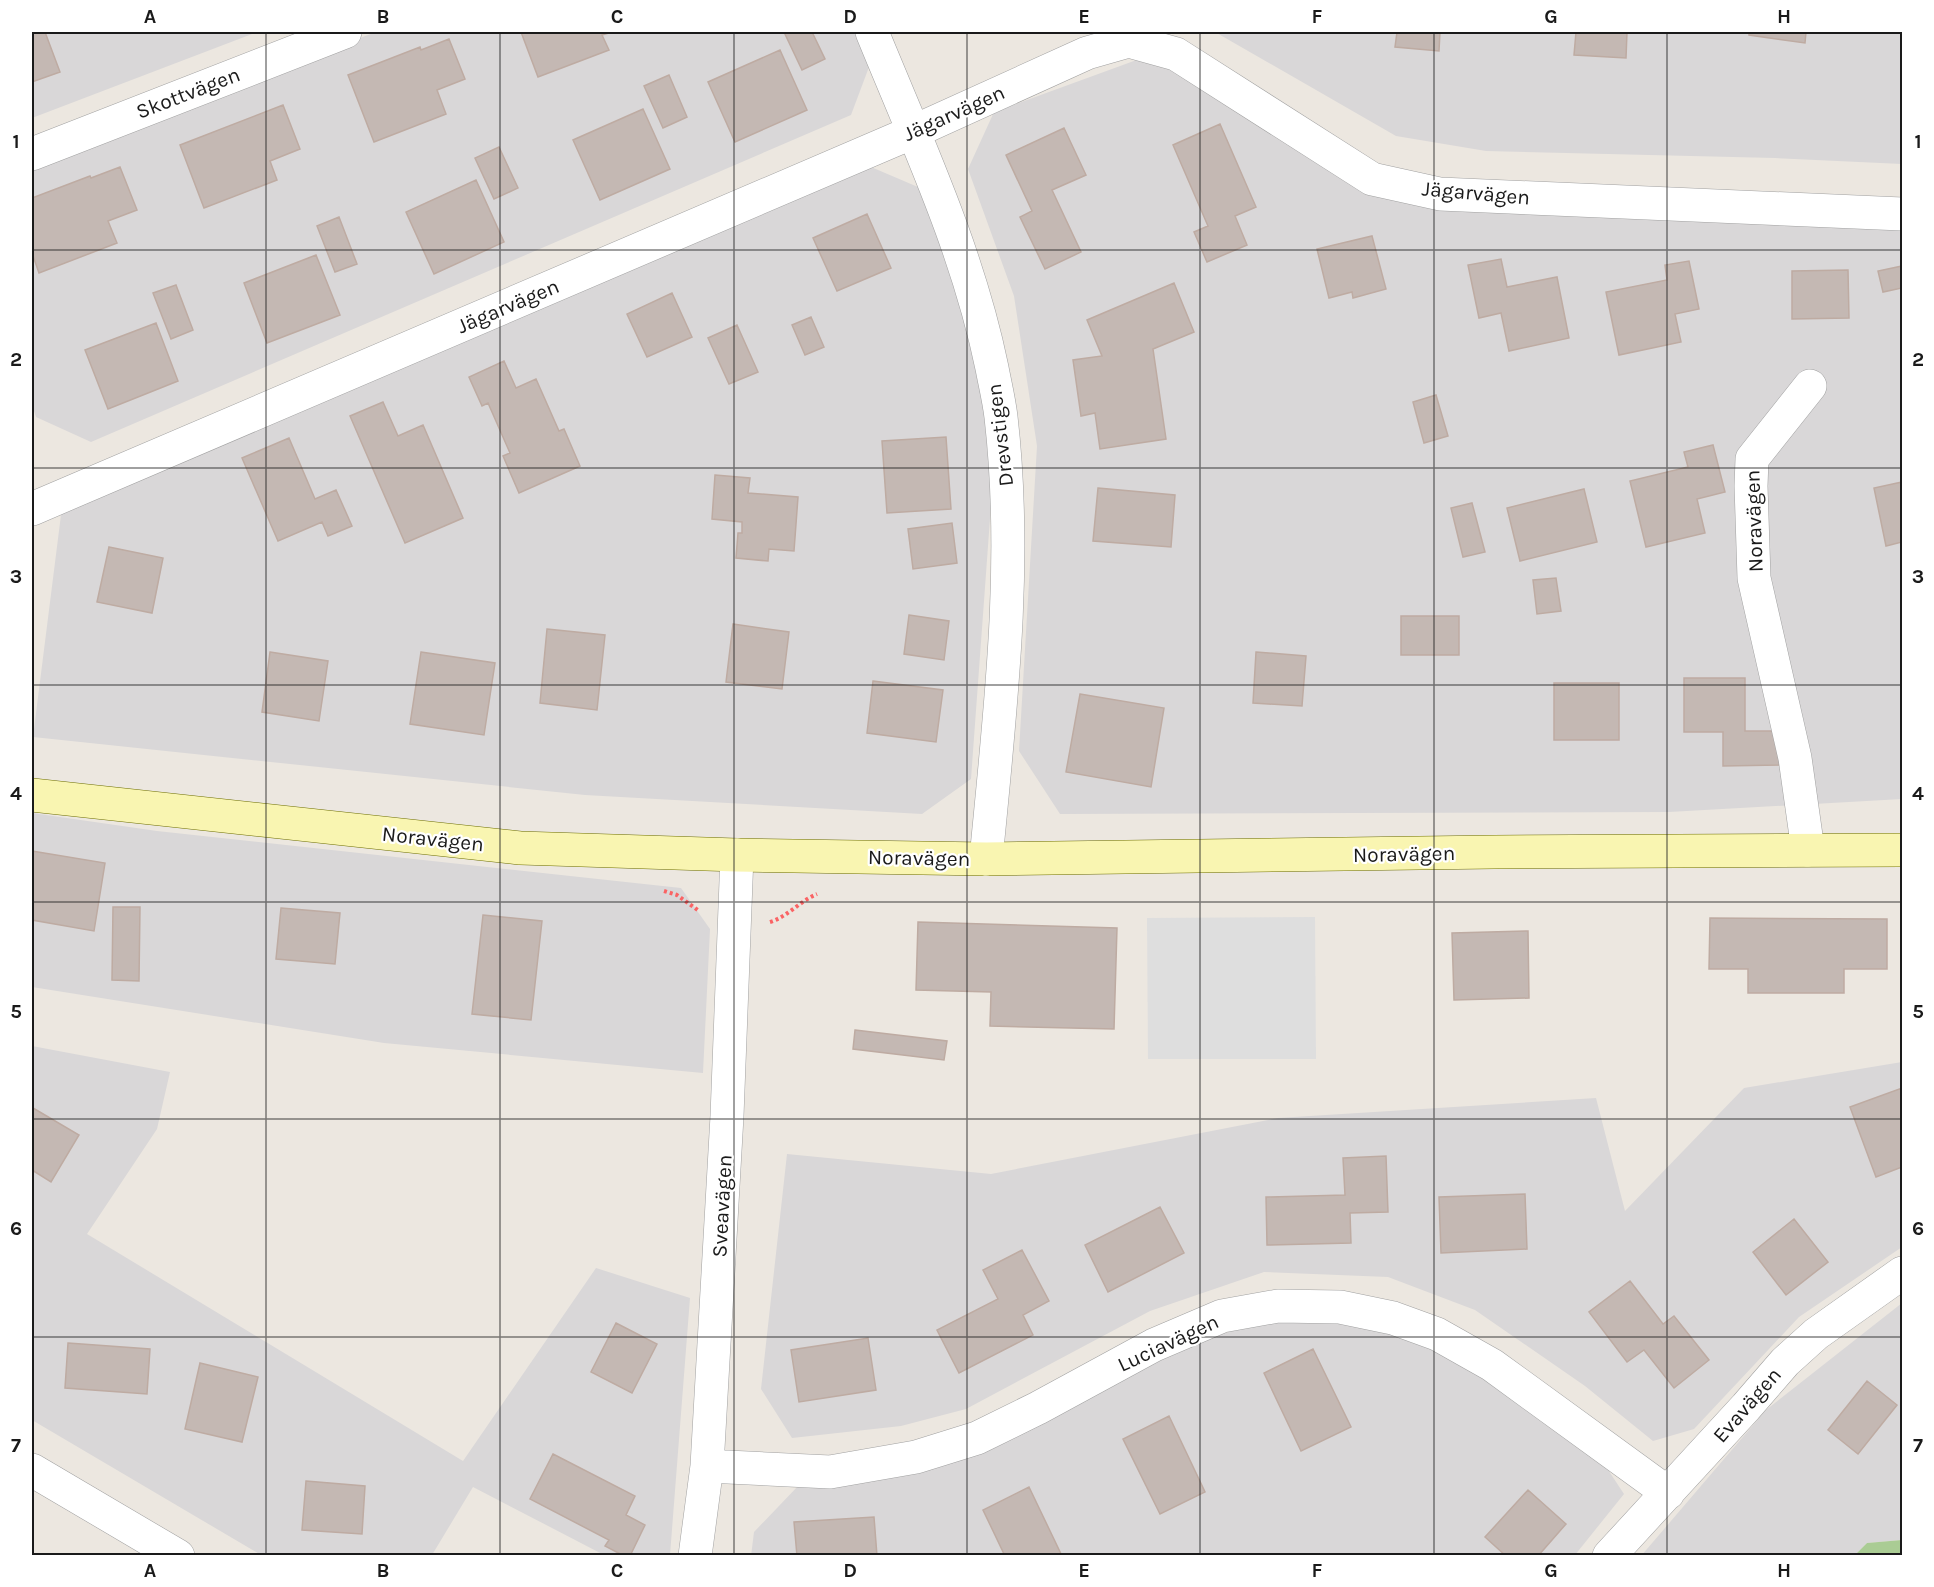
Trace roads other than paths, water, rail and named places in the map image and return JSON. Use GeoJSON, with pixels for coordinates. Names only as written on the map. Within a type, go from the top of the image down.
{"type":"FeatureCollection","features":[{"type":"Feature","properties":{"kind":"street","name":"Skottvägen"},"geometry":{"type":"LineString","coordinates":[[32,154],[345,32]]}},
{"type":"Feature","properties":{"kind":"street","name":"Drevstigen"},"geometry":{"type":"LineString","coordinates":[[872,32],[963,258],[985,337],[1001,415],[1007,496],[1008,585],[1001,700],[986,859]]}},
{"type":"Feature","properties":{"kind":"street","name":"Jägarvägen"},"geometry":{"type":"LineString","coordinates":[[32,509],[913,132],[1088,53],[1129,41],[1176,54],[1372,179],[1383,182],[1440,194],[1902,214]]}},
{"type":"Feature","properties":{"kind":"street","name":"Noravägen"},"geometry":{"type":"LineString","coordinates":[[1808,850],[1795,758],[1754,578],[1751,486],[1752,459],[1810,386]]}},
{"type":"Feature","properties":{"kind":"street","name":"Noravägen"},"geometry":{"type":"LineString","coordinates":[[32,795],[520,848],[737,855],[986,859],[1902,850]]}},
{"type":"Feature","properties":{"kind":"street","name":"Sveavägen"},"geometry":{"type":"LineString","coordinates":[[695,1556],[707,1466],[727,1116],[737,855]]}},
{"type":"Feature","properties":{"kind":"street","name":"Evavägen"},"geometry":{"type":"LineString","coordinates":[[1609,1556],[1793,1355],[1816,1334],[1902,1273]]}},
{"type":"Feature","properties":{"kind":"street","name":"Luciavägen"},"geometry":{"type":"LineString","coordinates":[[707,1466],[830,1472],[916,1457],[977,1438],[1038,1408],[1154,1345],[1222,1316],[1278,1306],[1340,1307],[1393,1318],[1437,1334],[1492,1365],[1668,1492]]}},
{"type":"Feature","properties":{"kind":"street"},"geometry":{"type":"LineString","coordinates":[[32,1470],[178,1556]]}}]}
